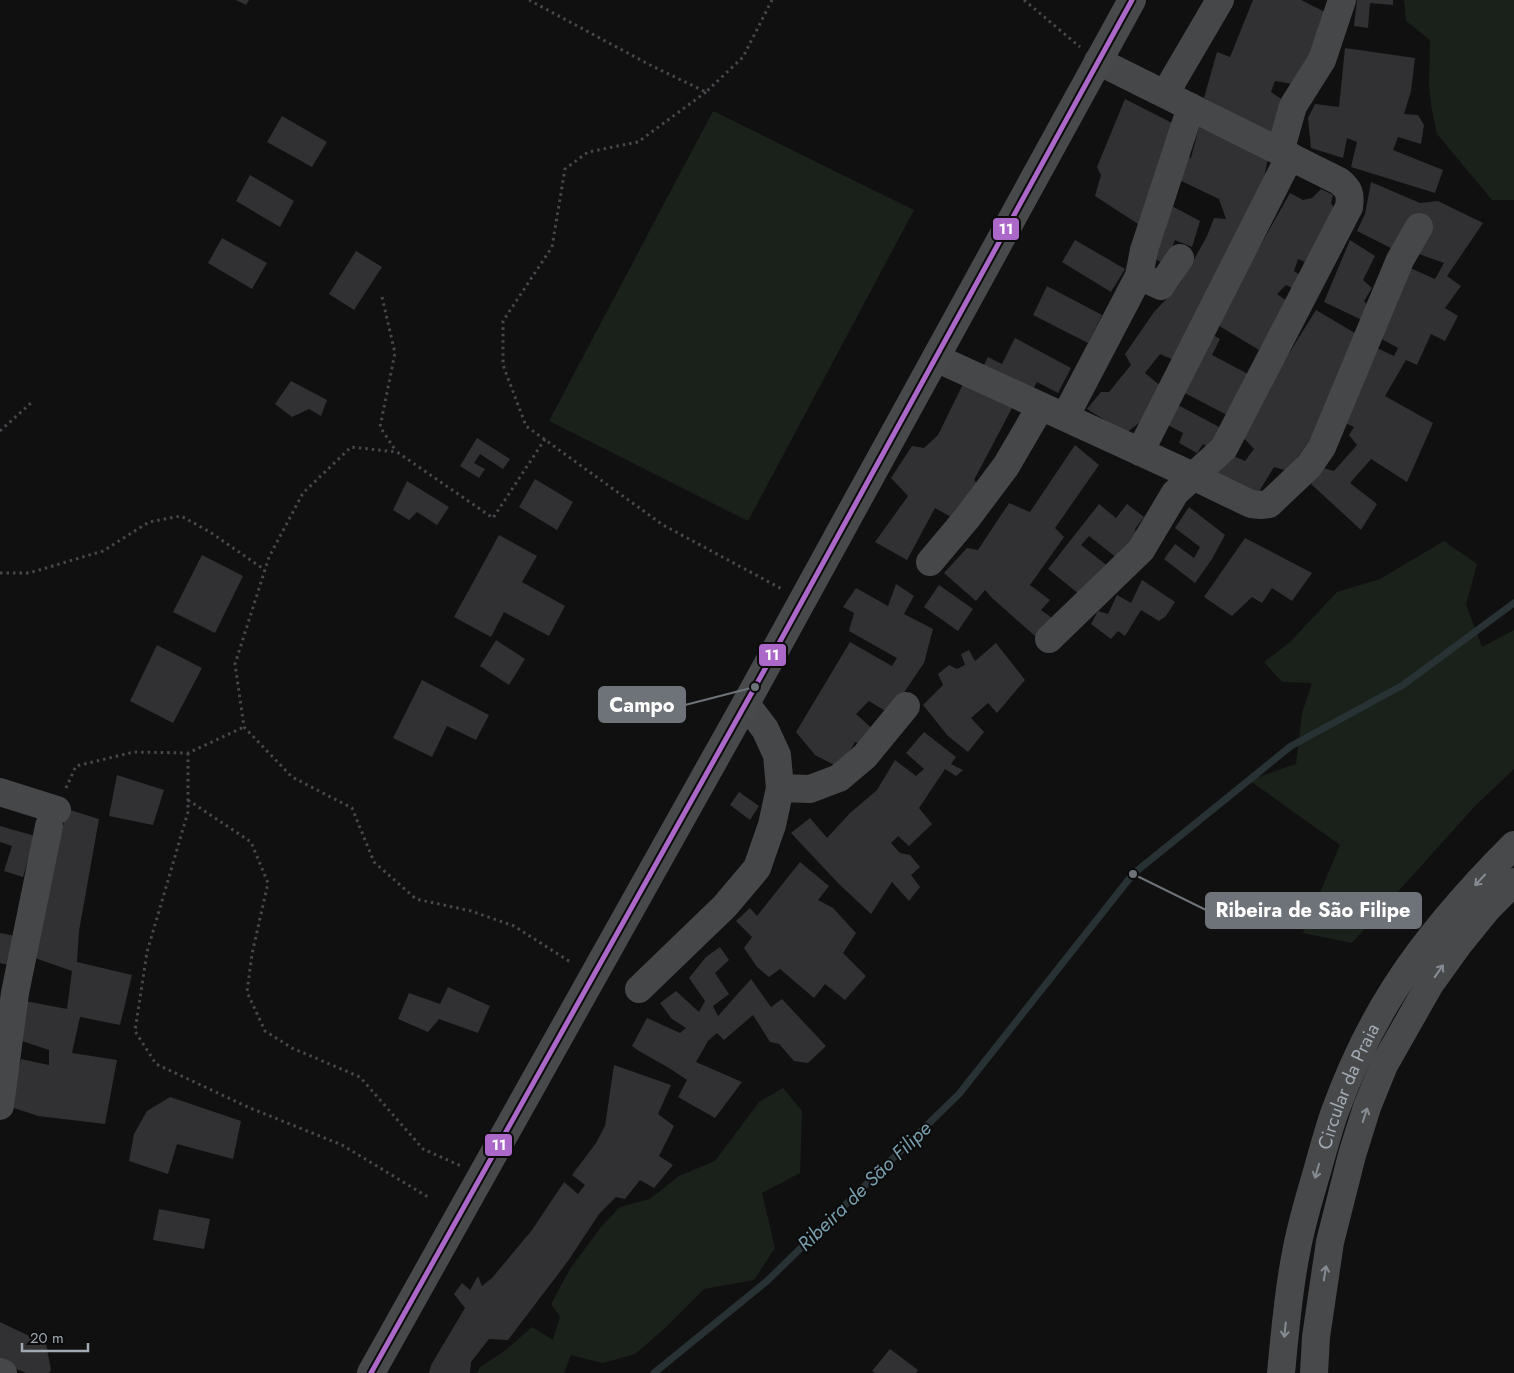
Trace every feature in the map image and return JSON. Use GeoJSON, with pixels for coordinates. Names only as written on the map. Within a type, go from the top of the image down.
{"type":"FeatureCollection","features":[{"type":"Feature","properties":{"kind":"main road"},"geometry":{"type":"LineString","coordinates":[[371,1373],[746,704],[1132,0]]}},
{"type":"Feature","properties":{"kind":"main road","name":"Circular da Praia"},"geometry":{"type":"LineString","coordinates":[[1281,1373],[1288,1303],[1305,1211],[1334,1114],[1351,1071],[1373,1026],[1395,988],[1423,949],[1453,909],[1514,846]]}},
{"type":"Feature","properties":{"kind":"main road","name":"Circular da Praia"},"geometry":{"type":"LineString","coordinates":[[1314,1373],[1316,1337],[1330,1242],[1352,1155],[1384,1065],[1430,984],[1488,908],[1514,882]]}},
{"type":"Feature","properties":{"kind":"street"},"geometry":{"type":"LineString","coordinates":[[1165,94],[1220,0]]}},
{"type":"Feature","properties":{"kind":"street"},"geometry":{"type":"LineString","coordinates":[[1140,452],[1285,154],[1293,106],[1322,60],[1342,0]]}},
{"type":"Feature","properties":{"kind":"street"},"geometry":{"type":"LineString","coordinates":[[1048,639],[1141,550],[1175,493],[1224,448],[1350,200],[1347,187],[1339,181],[1098,61]]}},
{"type":"Feature","properties":{"kind":"street"},"geometry":{"type":"LineString","coordinates":[[930,562],[967,518],[1006,466],[1053,411],[1139,276],[1144,250],[1191,107]]}},
{"type":"Feature","properties":{"kind":"street"},"geometry":{"type":"LineString","coordinates":[[936,358],[1251,504],[1269,504],[1309,466],[1322,447],[1400,260],[1419,227]]}},
{"type":"Feature","properties":{"kind":"street"},"geometry":{"type":"LineString","coordinates":[[1139,276],[1161,286],[1180,258]]}},
{"type":"Feature","properties":{"kind":"street"},"geometry":{"type":"LineString","coordinates":[[639,989],[726,906],[757,868],[772,824],[780,788],[776,754],[765,729],[746,704]]}},
{"type":"Feature","properties":{"kind":"street"},"geometry":{"type":"LineString","coordinates":[[780,788],[810,790],[839,778],[865,756],[906,706]]}},
{"type":"Feature","properties":{"kind":"street"},"geometry":{"type":"LineString","coordinates":[[0,792],[53,818],[15,993],[0,1106]]}},
{"type":"Feature","properties":{"kind":"path"},"geometry":{"type":"LineString","coordinates":[[529,0],[706,92]]}},
{"type":"Feature","properties":{"kind":"path"},"geometry":{"type":"LineString","coordinates":[[772,0],[743,57],[706,92],[638,142],[588,152],[565,169],[552,247],[503,321],[502,365],[526,426],[663,525],[803,600]]}},
{"type":"Feature","properties":{"kind":"path"},"geometry":{"type":"LineString","coordinates":[[1024,0],[1098,61]]}},
{"type":"Feature","properties":{"kind":"path"},"geometry":{"type":"LineString","coordinates":[[382,297],[395,353],[380,427],[397,452],[493,518],[545,439]]}},
{"type":"Feature","properties":{"kind":"path"},"geometry":{"type":"LineString","coordinates":[[0,431],[32,402]]}},
{"type":"Feature","properties":{"kind":"path"},"geometry":{"type":"LineString","coordinates":[[397,452],[351,447],[303,493],[269,557],[235,664],[244,727],[292,777],[352,808],[374,862],[416,899],[471,910],[514,926],[593,977]]}},
{"type":"Feature","properties":{"kind":"path"},"geometry":{"type":"LineString","coordinates":[[0,573],[30,573],[103,551],[149,522],[181,516],[210,532],[265,570]]}},
{"type":"Feature","properties":{"kind":"path"},"geometry":{"type":"LineString","coordinates":[[53,818],[76,766],[134,752],[188,753],[244,727]]}},
{"type":"Feature","properties":{"kind":"path"},"geometry":{"type":"LineString","coordinates":[[188,753],[188,812],[147,952],[135,1031],[156,1064],[250,1108],[342,1145],[428,1197]]}},
{"type":"Feature","properties":{"kind":"path"},"geometry":{"type":"LineString","coordinates":[[188,800],[251,842],[268,883],[252,954],[247,992],[265,1031],[292,1048],[360,1077],[423,1149],[482,1176]]}},
{"type":"Feature","properties":{"kind":"shaded area"},"geometry":{"type":"Polygon","coordinates":[[[1404,0],[1514,0],[1514,200],[1492,200],[1437,134],[1429,85],[1430,40],[1406,21],[1404,0]]]}},
{"type":"Feature","properties":{"kind":"shaded area"},"geometry":{"type":"Polygon","coordinates":[[[713,111],[914,210],[748,521],[549,421],[713,111]]]}},
{"type":"Feature","properties":{"kind":"shaded area"},"geometry":{"type":"Polygon","coordinates":[[[1444,541],[1477,564],[1466,605],[1482,647],[1514,630],[1514,769],[1474,807],[1352,943],[1303,933],[1340,845],[1249,780],[1296,764],[1302,713],[1312,683],[1282,682],[1264,662],[1290,642],[1337,592],[1380,579],[1444,541]]]}},
{"type":"Feature","properties":{"kind":"shaded area"},"geometry":{"type":"Polygon","coordinates":[[[783,1088],[802,1111],[800,1173],[762,1193],[775,1248],[754,1280],[704,1289],[664,1329],[635,1354],[603,1363],[571,1355],[564,1373],[477,1373],[480,1367],[506,1350],[532,1327],[553,1340],[560,1317],[551,1304],[570,1269],[601,1227],[620,1207],[650,1199],[679,1176],[715,1161],[759,1102],[783,1088]]]}},
{"type":"Feature","properties":{"kind":"building"},"geometry":{"type":"Polygon","coordinates":[[[236,0],[249,0],[246,5],[236,0]]]}},
{"type":"Feature","properties":{"kind":"building"},"geometry":{"type":"Polygon","coordinates":[[[1253,0],[1301,0],[1325,12],[1318,46],[1298,85],[1275,81],[1271,92],[1287,103],[1275,136],[1204,98],[1217,52],[1230,57],[1253,0]]]}},
{"type":"Feature","properties":{"kind":"building"},"geometry":{"type":"Polygon","coordinates":[[[1357,0],[1393,0],[1393,5],[1370,3],[1368,28],[1354,26],[1357,0]]]}},
{"type":"Feature","properties":{"kind":"building"},"geometry":{"type":"Polygon","coordinates":[[[1345,48],[1415,58],[1411,91],[1404,114],[1418,115],[1424,125],[1421,144],[1398,137],[1393,150],[1443,170],[1435,193],[1351,167],[1357,142],[1347,138],[1343,158],[1311,148],[1308,118],[1315,104],[1339,107],[1345,48]]]}},
{"type":"Feature","properties":{"kind":"building"},"geometry":{"type":"Polygon","coordinates":[[[1125,99],[1176,125],[1141,226],[1095,196],[1101,175],[1097,167],[1125,99]]]}},
{"type":"Feature","properties":{"kind":"building"},"geometry":{"type":"Polygon","coordinates":[[[282,116],[327,142],[312,167],[267,142],[282,116]]]}},
{"type":"Feature","properties":{"kind":"building"},"geometry":{"type":"Polygon","coordinates":[[[1199,127],[1268,158],[1261,194],[1176,361],[1160,354],[1145,373],[1162,387],[1144,419],[1126,433],[1087,409],[1101,392],[1109,392],[1131,365],[1125,354],[1154,312],[1177,288],[1207,236],[1214,218],[1226,219],[1219,199],[1175,178],[1183,153],[1191,158],[1199,127]]]}},
{"type":"Feature","properties":{"kind":"building"},"geometry":{"type":"Polygon","coordinates":[[[250,175],[294,201],[280,227],[236,201],[250,175]]]}},
{"type":"Feature","properties":{"kind":"building"},"geometry":{"type":"Polygon","coordinates":[[[1371,182],[1420,203],[1438,201],[1483,223],[1447,276],[1461,286],[1445,308],[1458,316],[1445,341],[1431,334],[1417,365],[1406,360],[1385,396],[1433,423],[1407,482],[1371,459],[1350,483],[1377,504],[1361,530],[1311,484],[1323,468],[1334,471],[1357,445],[1349,435],[1354,427],[1343,422],[1375,347],[1394,356],[1398,348],[1378,337],[1408,267],[1435,279],[1444,263],[1416,253],[1393,249],[1357,231],[1365,214],[1371,182]]]}},
{"type":"Feature","properties":{"kind":"building"},"geometry":{"type":"Polygon","coordinates":[[[1321,189],[1333,195],[1331,203],[1337,212],[1310,264],[1298,259],[1294,271],[1302,276],[1294,289],[1286,285],[1277,294],[1287,301],[1259,350],[1216,324],[1290,193],[1303,200],[1312,198],[1321,189]]]}},
{"type":"Feature","properties":{"kind":"building"},"geometry":{"type":"Polygon","coordinates":[[[1168,204],[1200,221],[1192,247],[1175,240],[1165,264],[1151,257],[1168,204]]]}},
{"type":"Feature","properties":{"kind":"building"},"geometry":{"type":"Polygon","coordinates":[[[222,238],[267,263],[252,289],[208,263],[222,238]]]}},
{"type":"Feature","properties":{"kind":"building"},"geometry":{"type":"Polygon","coordinates":[[[1075,240],[1125,269],[1111,292],[1062,262],[1075,240]]]}},
{"type":"Feature","properties":{"kind":"building"},"geometry":{"type":"Polygon","coordinates":[[[1350,240],[1375,256],[1363,280],[1372,288],[1364,301],[1371,309],[1362,320],[1324,302],[1350,240]]]}},
{"type":"Feature","properties":{"kind":"building"},"geometry":{"type":"Polygon","coordinates":[[[356,251],[382,267],[354,310],[329,294],[356,251]]]}},
{"type":"Feature","properties":{"kind":"building"},"geometry":{"type":"Polygon","coordinates":[[[1047,286],[1102,315],[1088,343],[1033,315],[1047,286]]]}},
{"type":"Feature","properties":{"kind":"building"},"geometry":{"type":"Polygon","coordinates":[[[1316,310],[1360,336],[1326,410],[1309,441],[1288,471],[1274,467],[1258,493],[1214,474],[1229,454],[1245,461],[1254,449],[1242,436],[1275,376],[1316,310]]]}},
{"type":"Feature","properties":{"kind":"building"},"geometry":{"type":"Polygon","coordinates":[[[1211,334],[1220,339],[1212,355],[1248,374],[1227,415],[1181,391],[1211,334]]]}},
{"type":"Feature","properties":{"kind":"building"},"geometry":{"type":"Polygon","coordinates":[[[1015,338],[1071,368],[1058,393],[1037,382],[1032,391],[984,365],[988,357],[1002,364],[1015,338]]]}},
{"type":"Feature","properties":{"kind":"building"},"geometry":{"type":"Polygon","coordinates":[[[291,381],[327,400],[321,416],[309,409],[292,417],[275,404],[291,381]]]}},
{"type":"Feature","properties":{"kind":"building"},"geometry":{"type":"Polygon","coordinates":[[[964,382],[1012,408],[974,480],[981,487],[958,521],[935,508],[907,560],[875,542],[908,496],[891,478],[912,446],[924,448],[938,435],[964,382]]]}},
{"type":"Feature","properties":{"kind":"building"},"geometry":{"type":"Polygon","coordinates":[[[1178,405],[1219,427],[1212,449],[1203,444],[1197,453],[1179,443],[1183,433],[1168,425],[1178,405]]]}},
{"type":"Feature","properties":{"kind":"building"},"geometry":{"type":"Polygon","coordinates":[[[477,438],[510,459],[503,469],[480,454],[474,463],[485,469],[479,478],[460,466],[477,438]]]}},
{"type":"Feature","properties":{"kind":"building"},"geometry":{"type":"Polygon","coordinates":[[[1075,445],[1099,465],[1055,528],[1064,537],[1030,585],[1050,600],[1041,610],[1052,618],[1035,636],[985,590],[976,601],[944,573],[967,548],[978,550],[1009,503],[1030,512],[1075,445]]]}},
{"type":"Feature","properties":{"kind":"building"},"geometry":{"type":"Polygon","coordinates":[[[535,479],[573,502],[557,530],[519,507],[535,479]]]}},
{"type":"Feature","properties":{"kind":"building"},"geometry":{"type":"Polygon","coordinates":[[[407,481],[449,507],[437,525],[417,512],[409,520],[393,510],[407,481]]]}},
{"type":"Feature","properties":{"kind":"building"},"geometry":{"type":"Polygon","coordinates":[[[1099,504],[1116,518],[1127,504],[1144,517],[1135,529],[1138,541],[1122,562],[1089,536],[1081,545],[1109,567],[1084,598],[1048,569],[1099,504]]]}},
{"type":"Feature","properties":{"kind":"building"},"geometry":{"type":"Polygon","coordinates":[[[1189,507],[1225,535],[1212,559],[1195,583],[1164,559],[1175,544],[1194,558],[1200,547],[1175,528],[1189,507]]]}},
{"type":"Feature","properties":{"kind":"building"},"geometry":{"type":"Polygon","coordinates":[[[499,535],[537,556],[522,582],[565,606],[549,636],[504,612],[491,637],[454,617],[499,535]]]}},
{"type":"Feature","properties":{"kind":"building"},"geometry":{"type":"Polygon","coordinates":[[[1245,538],[1312,573],[1292,601],[1272,588],[1262,603],[1252,597],[1232,616],[1204,597],[1245,538]]]}},
{"type":"Feature","properties":{"kind":"building"},"geometry":{"type":"Polygon","coordinates":[[[202,555],[243,576],[215,633],[173,612],[202,555]]]}},
{"type":"Feature","properties":{"kind":"building"},"geometry":{"type":"Polygon","coordinates":[[[1142,580],[1175,602],[1166,616],[1159,621],[1141,610],[1125,636],[1118,631],[1111,639],[1091,624],[1098,611],[1108,614],[1117,595],[1131,603],[1142,580]]]}},
{"type":"Feature","properties":{"kind":"building"},"geometry":{"type":"Polygon","coordinates":[[[896,584],[914,596],[904,614],[933,629],[924,663],[905,691],[887,712],[869,701],[856,714],[875,731],[867,747],[855,742],[840,768],[815,755],[796,732],[850,642],[892,666],[897,658],[849,631],[854,613],[843,607],[856,588],[888,606],[896,584]]]}},
{"type":"Feature","properties":{"kind":"building"},"geometry":{"type":"Polygon","coordinates":[[[939,585],[973,609],[958,631],[924,607],[939,585]]]}},
{"type":"Feature","properties":{"kind":"building"},"geometry":{"type":"Polygon","coordinates":[[[496,640],[525,659],[509,685],[480,666],[496,640]]]}},
{"type":"Feature","properties":{"kind":"building"},"geometry":{"type":"Polygon","coordinates":[[[996,643],[1025,680],[997,713],[988,703],[971,718],[984,732],[968,752],[948,736],[923,705],[943,685],[938,674],[949,665],[957,669],[965,665],[961,654],[969,650],[975,661],[996,643]]]}},
{"type":"Feature","properties":{"kind":"building"},"geometry":{"type":"Polygon","coordinates":[[[157,645],[202,668],[173,723],[130,701],[157,645]]]}},
{"type":"Feature","properties":{"kind":"building"},"geometry":{"type":"Polygon","coordinates":[[[422,680],[489,715],[476,740],[447,726],[432,757],[393,738],[422,680]]]}},
{"type":"Feature","properties":{"kind":"building"},"geometry":{"type":"Polygon","coordinates":[[[924,732],[956,757],[951,764],[963,770],[956,776],[945,769],[919,808],[932,824],[909,846],[898,836],[891,843],[900,853],[910,855],[920,867],[911,875],[920,887],[909,901],[892,882],[871,914],[839,884],[791,833],[810,818],[827,838],[850,813],[877,790],[895,760],[916,776],[924,769],[906,753],[924,732]]]}},
{"type":"Feature","properties":{"kind":"building"},"geometry":{"type":"Polygon","coordinates":[[[117,775],[164,790],[153,825],[109,816],[117,775]]]}},
{"type":"Feature","properties":{"kind":"building"},"geometry":{"type":"Polygon","coordinates":[[[739,792],[759,806],[750,820],[730,805],[739,792]]]}},
{"type":"Feature","properties":{"kind":"building"},"geometry":{"type":"Polygon","coordinates":[[[67,809],[99,819],[79,931],[77,962],[132,975],[120,1025],[80,1017],[72,1053],[117,1060],[105,1124],[38,1116],[14,1108],[15,1083],[21,1059],[49,1065],[49,1050],[22,1041],[25,1001],[67,1009],[72,971],[35,958],[43,912],[67,809]]]}},
{"type":"Feature","properties":{"kind":"building"},"geometry":{"type":"Polygon","coordinates":[[[0,826],[35,836],[23,877],[4,871],[12,846],[0,842],[0,826]]]}},
{"type":"Feature","properties":{"kind":"building"},"geometry":{"type":"Polygon","coordinates":[[[800,862],[829,886],[818,900],[833,908],[856,933],[843,953],[866,976],[845,1000],[825,984],[814,998],[780,969],[769,977],[757,967],[744,948],[752,937],[736,921],[750,908],[757,916],[800,862]]]}},
{"type":"Feature","properties":{"kind":"building"},"geometry":{"type":"Polygon","coordinates":[[[0,933],[15,936],[9,965],[0,963],[0,933]]]}},
{"type":"Feature","properties":{"kind":"building"},"geometry":{"type":"Polygon","coordinates":[[[720,947],[729,960],[715,973],[729,994],[713,1006],[718,1016],[751,979],[771,1007],[782,999],[826,1046],[808,1063],[794,1061],[779,1044],[770,1042],[753,1015],[724,1040],[717,1033],[708,1041],[696,1062],[742,1082],[715,1118],[678,1097],[687,1080],[632,1046],[647,1018],[680,1033],[686,1028],[672,1019],[660,1003],[676,991],[699,1012],[705,1001],[689,978],[706,957],[720,947]]]}},
{"type":"Feature","properties":{"kind":"building"},"geometry":{"type":"Polygon","coordinates":[[[448,987],[490,1006],[478,1033],[439,1019],[428,1032],[398,1019],[409,993],[440,1004],[448,987]]]}},
{"type":"Feature","properties":{"kind":"building"},"geometry":{"type":"Polygon","coordinates":[[[614,1065],[671,1085],[658,1114],[674,1126],[659,1156],[673,1165],[654,1188],[640,1180],[625,1199],[616,1197],[599,1214],[568,1261],[508,1340],[489,1339],[471,1362],[470,1373],[429,1373],[431,1365],[465,1308],[454,1294],[462,1283],[470,1290],[478,1276],[482,1286],[492,1278],[532,1230],[564,1182],[578,1194],[585,1185],[572,1175],[596,1143],[605,1126],[614,1065]]]}},
{"type":"Feature","properties":{"kind":"building"},"geometry":{"type":"Polygon","coordinates":[[[170,1097],[241,1121],[233,1159],[177,1144],[168,1174],[129,1161],[134,1134],[147,1111],[170,1097]]]}},
{"type":"Feature","properties":{"kind":"building"},"geometry":{"type":"Polygon","coordinates":[[[159,1209],[210,1219],[204,1249],[153,1240],[159,1209]]]}},
{"type":"Feature","properties":{"kind":"building"},"geometry":{"type":"Polygon","coordinates":[[[0,1322],[46,1344],[51,1370],[49,1373],[26,1373],[0,1362],[0,1322]]]}},
{"type":"Feature","properties":{"kind":"building"},"geometry":{"type":"Polygon","coordinates":[[[890,1349],[918,1370],[916,1373],[875,1373],[872,1371],[890,1349]]]}},
{"type":"Feature","properties":{"kind":"waterway","name":"Ribeira de São Filipe"},"geometry":{"type":"LineString","coordinates":[[654,1373],[767,1281],[959,1094],[1133,874],[1291,746],[1403,685],[1514,603]]}},
{"type":"Feature","properties":{"kind":"transit line","name":"11"},"geometry":{"type":"LineString","coordinates":[[371,1373],[755,687],[1132,0]]}},
{"type":"Feature","properties":{"kind":"place","name":"Campo"},"geometry":{"type":"Point","coordinates":[755,687]}},
{"type":"Feature","properties":{"kind":"place","name":"Ribeira de São Filipe"},"geometry":{"type":"Point","coordinates":[1133,874]}}]}
